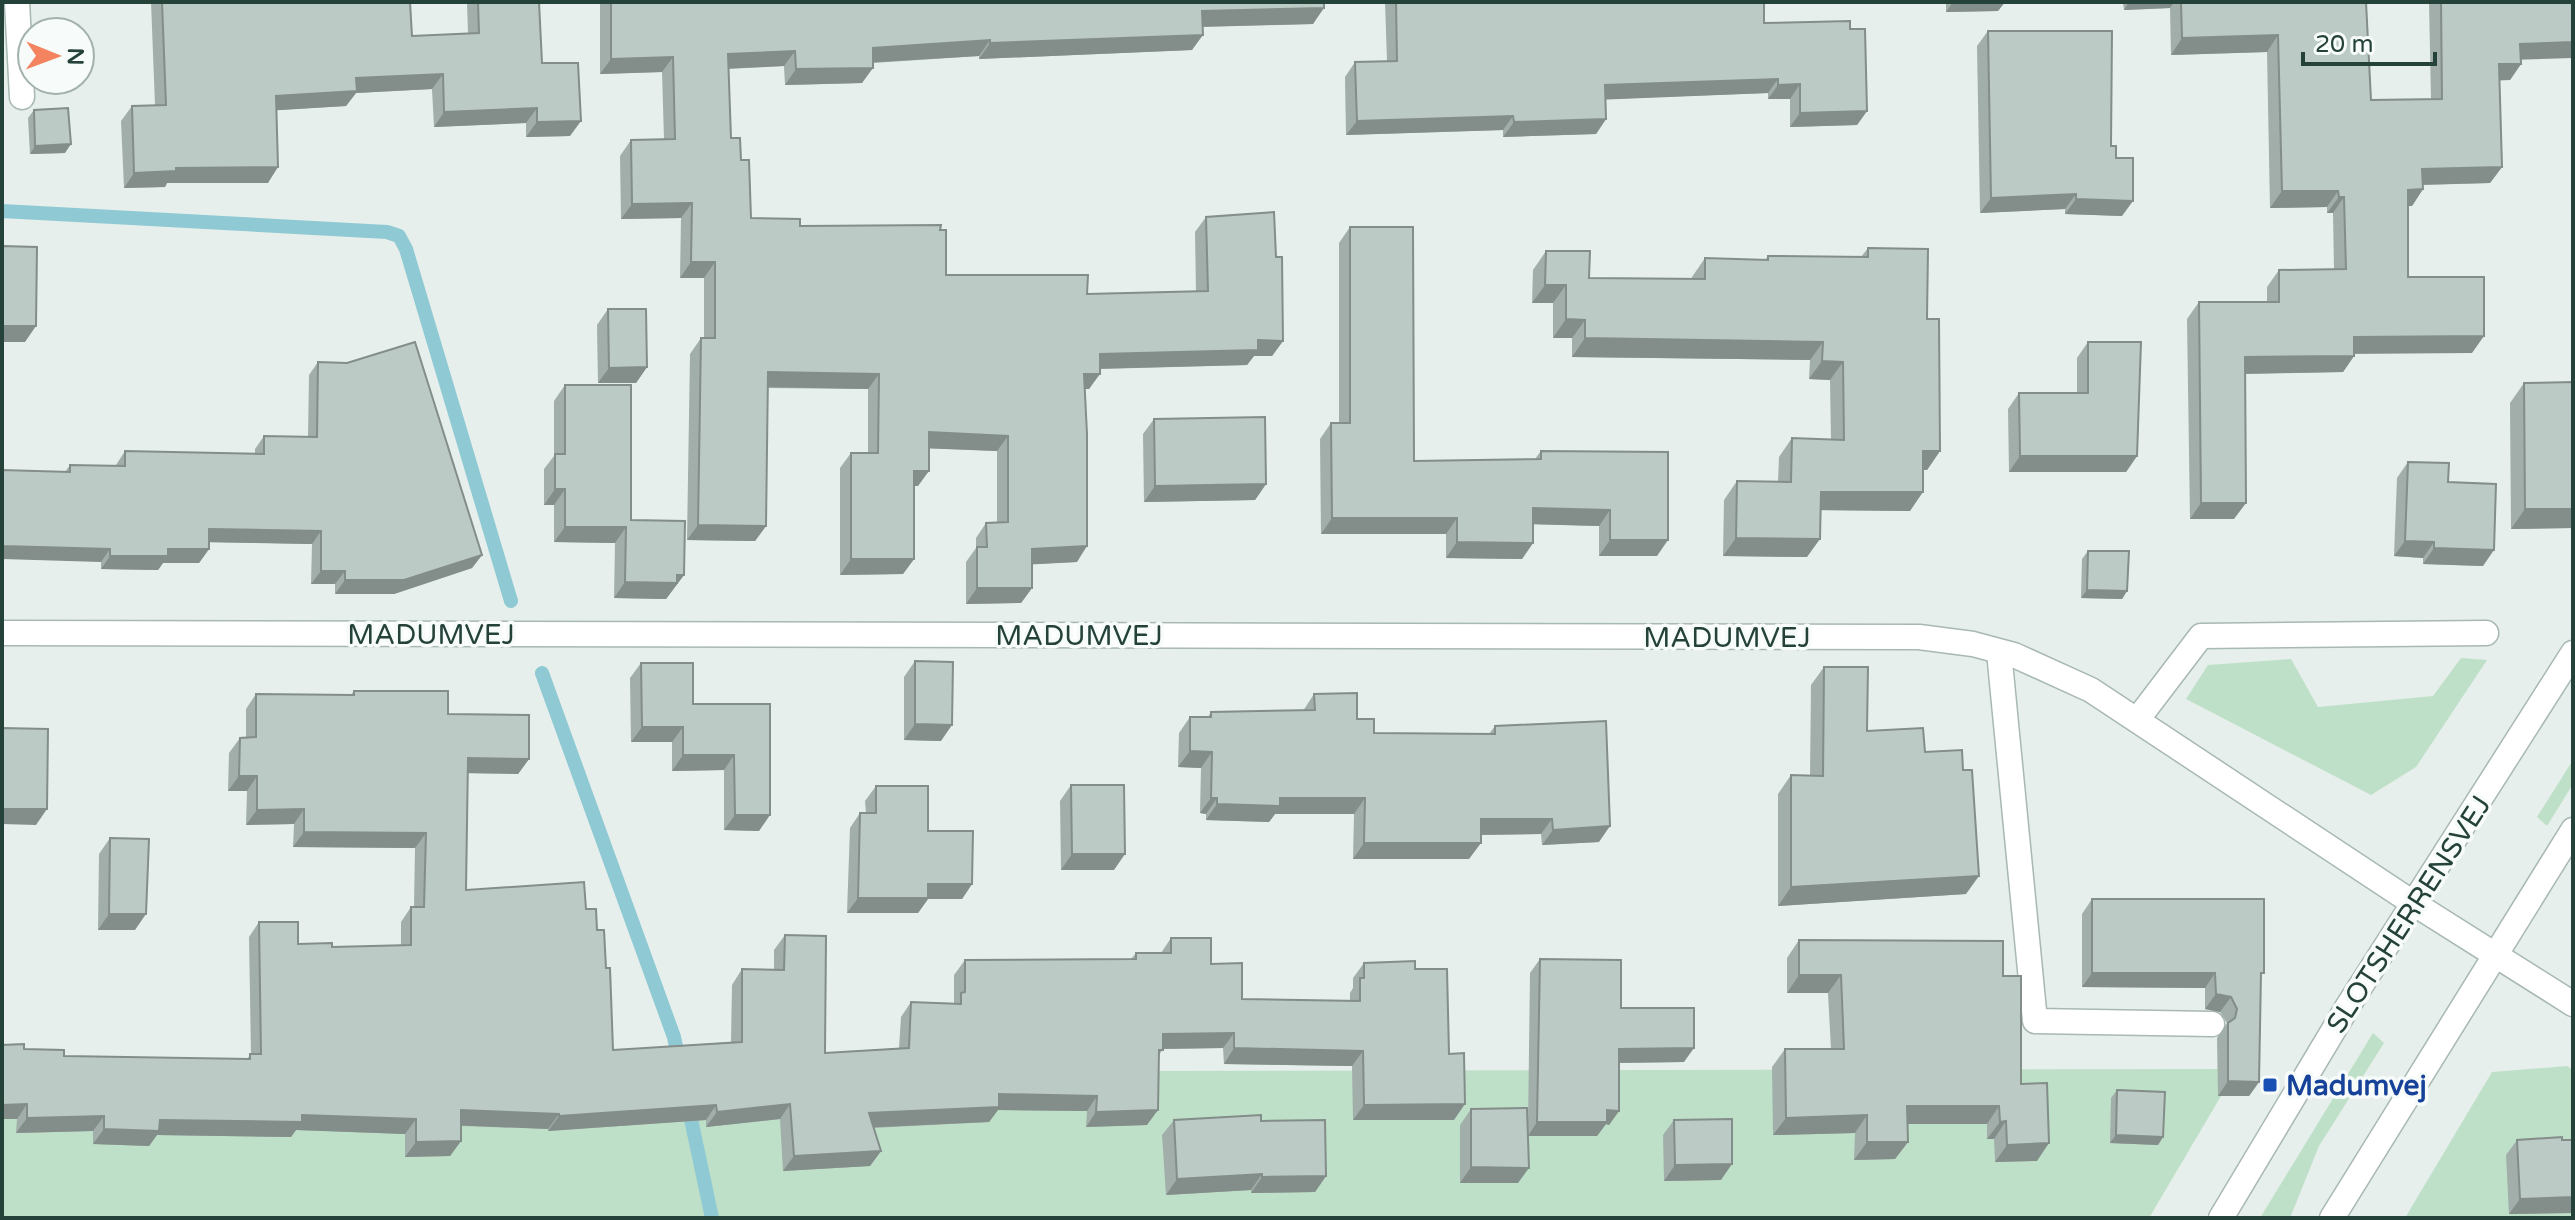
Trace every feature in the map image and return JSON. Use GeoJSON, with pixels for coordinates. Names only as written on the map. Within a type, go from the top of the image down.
{"type":"FeatureCollection","features":[{"type":"Feature","properties":{"kind":"street"},"geometry":{"type":"LineString","coordinates":[[17,2],[22,97]]}},
{"type":"Feature","properties":{"kind":"street","name":"MADUMVEJ"},"geometry":{"type":"LineString","coordinates":[[2,633],[1904,637],[1973,644],[2014,655],[2091,690],[2413,903],[2573,1004]]}},
{"type":"Feature","properties":{"kind":"street"},"geometry":{"type":"LineString","coordinates":[[2137,720],[2201,636],[2486,633]]}},
{"type":"Feature","properties":{"kind":"street"},"geometry":{"type":"LineString","coordinates":[[1999,652],[2035,1021],[2212,1024]]}},
{"type":"Feature","properties":{"kind":"street","name":"SLOTSHERRENSVEJ"},"geometry":{"type":"LineString","coordinates":[[2221,1218],[2413,903],[2573,653]]}},
{"type":"Feature","properties":{"kind":"street"},"geometry":{"type":"LineString","coordinates":[[2332,1218],[2573,830]]}},
{"type":"Feature","properties":{"kind":"green space"},"geometry":{"type":"Polygon","coordinates":[[[2461,658],[2487,660],[2416,767],[2371,795],[2186,699],[2208,665],[2291,659],[2318,707],[2433,696],[2461,658]]]}},
{"type":"Feature","properties":{"kind":"green space"},"geometry":{"type":"Polygon","coordinates":[[[2573,760],[2573,784],[2547,826],[2537,817],[2573,760]]]}},
{"type":"Feature","properties":{"kind":"green space"},"geometry":{"type":"Polygon","coordinates":[[[2373,1033],[2384,1043],[2319,1146],[2290,1218],[2260,1218],[2373,1033]]]}},
{"type":"Feature","properties":{"kind":"green space"},"geometry":{"type":"Polygon","coordinates":[[[2567,1066],[2573,1070],[2573,1218],[2405,1218],[2492,1072],[2567,1066]]]}},
{"type":"Feature","properties":{"kind":"green space"},"geometry":{"type":"Polygon","coordinates":[[[2237,1069],[2149,1218],[2,1218],[2,1073],[2237,1069]]]}},
{"type":"Feature","properties":{"kind":"building"},"geometry":{"type":"Polygon","coordinates":[[[162,2],[410,2],[412,36],[479,33],[478,2],[539,2],[542,63],[578,63],[581,121],[537,122],[537,108],[444,112],[443,74],[356,78],[357,91],[276,96],[278,167],[176,168],[176,171],[134,173],[132,106],[166,105],[162,2]]]}},
{"type":"Feature","properties":{"kind":"building"},"geometry":{"type":"Polygon","coordinates":[[[611,2],[1324,2],[1324,8],[1202,11],[1203,35],[990,43],[990,40],[873,48],[873,68],[796,69],[795,51],[728,54],[731,138],[740,138],[741,160],[749,160],[751,218],[800,219],[800,226],[941,225],[940,230],[946,230],[946,275],[1088,275],[1087,294],[1208,291],[1206,217],[1274,212],[1276,257],[1282,257],[1283,341],[1258,340],[1258,350],[1100,354],[1100,374],[1084,374],[1087,546],[1032,549],[1032,588],[977,588],[977,547],[987,547],[986,523],[1008,522],[1008,436],[929,432],[929,471],[914,471],[914,559],[851,559],[851,453],[878,453],[879,374],[768,372],[766,526],[698,525],[701,338],[715,338],[715,262],[691,262],[692,203],[632,204],[631,140],[675,139],[673,57],[611,59],[611,2]]]}},
{"type":"Feature","properties":{"kind":"building"},"geometry":{"type":"Polygon","coordinates":[[[1396,2],[1764,2],[1764,23],[1850,21],[1850,29],[1865,29],[1867,111],[1800,113],[1800,84],[1778,85],[1778,79],[1605,85],[1606,119],[1514,122],[1513,116],[1357,121],[1355,62],[1397,61],[1396,2]]]}},
{"type":"Feature","properties":{"kind":"building"},"geometry":{"type":"Polygon","coordinates":[[[2181,2],[2366,2],[2371,100],[2442,99],[2441,2],[2573,2],[2573,42],[2520,44],[2521,64],[2499,64],[2502,167],[2422,169],[2423,189],[2408,190],[2408,277],[2484,277],[2484,336],[2354,337],[2354,356],[2245,357],[2246,503],[2201,503],[2199,302],[2279,302],[2279,270],[2346,269],[2344,197],[2339,197],[2338,191],[2282,191],[2278,35],[2182,38],[2181,2]]]}},
{"type":"Feature","properties":{"kind":"building"},"geometry":{"type":"Polygon","coordinates":[[[1988,31],[2112,31],[2111,146],[2116,146],[2116,158],[2133,158],[2133,201],[2076,199],[2076,194],[1991,198],[1988,31]]]}},
{"type":"Feature","properties":{"kind":"building"},"geometry":{"type":"Polygon","coordinates":[[[68,108],[71,144],[35,146],[34,110],[68,108]]]}},
{"type":"Feature","properties":{"kind":"building"},"geometry":{"type":"Polygon","coordinates":[[[1350,227],[1413,227],[1414,461],[1541,459],[1541,451],[1668,452],[1668,540],[1610,540],[1610,510],[1533,508],[1533,543],[1457,542],[1457,518],[1332,518],[1331,423],[1350,423],[1350,227]]]}},
{"type":"Feature","properties":{"kind":"building"},"geometry":{"type":"Polygon","coordinates":[[[2,246],[37,247],[36,326],[2,326],[2,246]]]}},
{"type":"Feature","properties":{"kind":"building"},"geometry":{"type":"Polygon","coordinates":[[[1868,248],[1928,249],[1927,319],[1939,319],[1940,451],[1923,451],[1923,492],[1821,492],[1820,539],[1736,538],[1737,481],[1791,482],[1792,438],[1844,440],[1843,362],[1822,361],[1823,342],[1585,338],[1585,320],[1566,319],[1566,285],[1545,285],[1546,251],[1590,251],[1589,278],[1705,279],[1705,258],[1868,257],[1868,248]]]}},
{"type":"Feature","properties":{"kind":"building"},"geometry":{"type":"Polygon","coordinates":[[[608,309],[646,309],[647,367],[609,368],[608,309]]]}},
{"type":"Feature","properties":{"kind":"building"},"geometry":{"type":"Polygon","coordinates":[[[415,342],[482,555],[404,580],[345,580],[345,571],[321,571],[321,531],[209,529],[209,549],[168,549],[168,556],[110,556],[110,549],[2,546],[2,470],[70,472],[70,465],[125,466],[125,451],[264,454],[264,436],[317,437],[318,362],[347,363],[415,342]]]}},
{"type":"Feature","properties":{"kind":"building"},"geometry":{"type":"Polygon","coordinates":[[[2088,342],[2141,342],[2137,456],[2020,456],[2019,393],[2088,393],[2088,342]]]}},
{"type":"Feature","properties":{"kind":"building"},"geometry":{"type":"Polygon","coordinates":[[[2573,382],[2573,509],[2525,509],[2524,383],[2573,382]]]}},
{"type":"Feature","properties":{"kind":"building"},"geometry":{"type":"Polygon","coordinates":[[[565,385],[631,385],[631,520],[685,521],[684,575],[677,575],[677,583],[625,582],[626,527],[565,527],[565,489],[555,489],[555,454],[565,454],[565,385]]]}},
{"type":"Feature","properties":{"kind":"building"},"geometry":{"type":"Polygon","coordinates":[[[1265,417],[1266,484],[1155,486],[1154,419],[1265,417]]]}},
{"type":"Feature","properties":{"kind":"building"},"geometry":{"type":"Polygon","coordinates":[[[2408,462],[2449,463],[2448,482],[2496,484],[2494,550],[2434,548],[2434,542],[2405,541],[2408,462]]]}},
{"type":"Feature","properties":{"kind":"building"},"geometry":{"type":"Polygon","coordinates":[[[2088,551],[2129,551],[2127,591],[2087,590],[2088,551]]]}},
{"type":"Feature","properties":{"kind":"building"},"geometry":{"type":"Polygon","coordinates":[[[915,661],[953,662],[952,725],[915,724],[915,661]]]}},
{"type":"Feature","properties":{"kind":"building"},"geometry":{"type":"Polygon","coordinates":[[[641,663],[693,663],[693,704],[770,704],[770,815],[735,815],[734,755],[683,755],[683,727],[642,727],[641,663]]]}},
{"type":"Feature","properties":{"kind":"building"},"geometry":{"type":"Polygon","coordinates":[[[1824,667],[1868,667],[1867,731],[1923,728],[1925,752],[1962,750],[1963,770],[1972,770],[1979,876],[1791,887],[1791,775],[1823,776],[1824,667]]]}},
{"type":"Feature","properties":{"kind":"building"},"geometry":{"type":"Polygon","coordinates":[[[354,691],[448,691],[448,714],[529,715],[529,759],[468,758],[466,890],[584,882],[586,909],[596,909],[597,930],[604,930],[606,968],[610,968],[613,1050],[742,1042],[742,969],[784,970],[785,935],[826,936],[825,1053],[909,1048],[911,1002],[961,1004],[961,993],[965,992],[965,960],[1136,959],[1136,953],[1171,953],[1171,938],[1211,938],[1211,964],[1242,963],[1242,999],[1360,1001],[1360,978],[1364,978],[1364,963],[1415,961],[1415,969],[1447,969],[1449,1054],[1464,1053],[1465,1104],[1364,1105],[1363,1051],[1234,1048],[1234,1033],[1163,1034],[1163,1050],[1159,1050],[1158,1110],[1096,1112],[1097,1096],[999,1094],[999,1107],[869,1113],[881,1151],[794,1156],[790,1104],[717,1112],[716,1105],[559,1116],[461,1110],[461,1141],[416,1142],[416,1119],[302,1115],[302,1122],[160,1120],[159,1131],[104,1129],[104,1116],[27,1118],[27,1104],[2,1105],[2,1045],[24,1044],[24,1049],[64,1050],[64,1056],[250,1059],[250,1054],[261,1054],[259,922],[298,922],[298,944],[332,943],[332,947],[411,945],[411,907],[424,907],[426,833],[304,832],[304,809],[257,810],[257,776],[239,776],[240,738],[256,737],[256,694],[354,695],[354,691]]]}},
{"type":"Feature","properties":{"kind":"building"},"geometry":{"type":"Polygon","coordinates":[[[1357,693],[1357,719],[1374,719],[1374,733],[1495,734],[1495,726],[1606,721],[1610,826],[1553,830],[1552,819],[1481,819],[1481,843],[1364,843],[1365,798],[1280,798],[1280,806],[1217,804],[1217,798],[1211,798],[1212,752],[1190,751],[1190,717],[1211,717],[1211,712],[1315,710],[1314,694],[1357,693]]]}},
{"type":"Feature","properties":{"kind":"building"},"geometry":{"type":"Polygon","coordinates":[[[2,728],[48,729],[47,809],[2,809],[2,728]]]}},
{"type":"Feature","properties":{"kind":"building"},"geometry":{"type":"Polygon","coordinates":[[[1071,785],[1124,785],[1125,854],[1072,854],[1071,785]]]}},
{"type":"Feature","properties":{"kind":"building"},"geometry":{"type":"Polygon","coordinates":[[[876,786],[928,786],[928,831],[973,831],[972,884],[928,884],[928,898],[858,898],[860,813],[876,813],[876,786]]]}},
{"type":"Feature","properties":{"kind":"building"},"geometry":{"type":"Polygon","coordinates":[[[110,838],[149,839],[146,914],[109,914],[110,838]]]}},
{"type":"Feature","properties":{"kind":"building"},"geometry":{"type":"Polygon","coordinates":[[[2092,899],[2264,899],[2259,1082],[2228,1081],[2228,1023],[2235,1018],[2237,1009],[2231,997],[2216,994],[2215,973],[2092,973],[2092,899]]]}},
{"type":"Feature","properties":{"kind":"building"},"geometry":{"type":"Polygon","coordinates":[[[1799,940],[2003,941],[2003,976],[2021,976],[2021,1084],[2047,1083],[2049,1143],[2007,1145],[2006,1121],[2000,1122],[1999,1106],[1907,1106],[1908,1142],[1867,1142],[1867,1115],[1786,1118],[1785,1049],[1844,1049],[1841,975],[1799,975],[1799,940]]]}},
{"type":"Feature","properties":{"kind":"building"},"geometry":{"type":"Polygon","coordinates":[[[1540,959],[1621,960],[1621,1008],[1694,1008],[1694,1048],[1619,1049],[1619,1111],[1607,1110],[1607,1122],[1537,1122],[1540,959]]]}},
{"type":"Feature","properties":{"kind":"building"},"geometry":{"type":"Polygon","coordinates":[[[2117,1090],[2165,1092],[2163,1137],[2116,1135],[2117,1090]]]}},
{"type":"Feature","properties":{"kind":"building"},"geometry":{"type":"Polygon","coordinates":[[[1527,1108],[1529,1168],[1471,1167],[1471,1109],[1527,1108]]]}},
{"type":"Feature","properties":{"kind":"building"},"geometry":{"type":"Polygon","coordinates":[[[1261,1115],[1261,1121],[1325,1120],[1326,1176],[1262,1177],[1262,1174],[1177,1179],[1174,1120],[1261,1115]]]}},
{"type":"Feature","properties":{"kind":"building"},"geometry":{"type":"Polygon","coordinates":[[[1732,1119],[1732,1164],[1675,1165],[1674,1120],[1732,1119]]]}},
{"type":"Feature","properties":{"kind":"building"},"geometry":{"type":"Polygon","coordinates":[[[2562,1137],[2562,1140],[2573,1140],[2573,1197],[2520,1199],[2517,1140],[2562,1137]]]}},
{"type":"Feature","properties":{"kind":"waterway"},"geometry":{"type":"LineString","coordinates":[[2,211],[387,232],[399,236],[406,249],[511,601]]}},
{"type":"Feature","properties":{"kind":"waterway"},"geometry":{"type":"LineString","coordinates":[[542,673],[674,1037],[679,1061]]}},
{"type":"Feature","properties":{"kind":"waterway"},"geometry":{"type":"LineString","coordinates":[[688,1105],[712,1218]]}},
{"type":"Feature","properties":{"kind":"place","name":"Madumvej"},"geometry":{"type":"Point","coordinates":[2270,1085]}}]}
